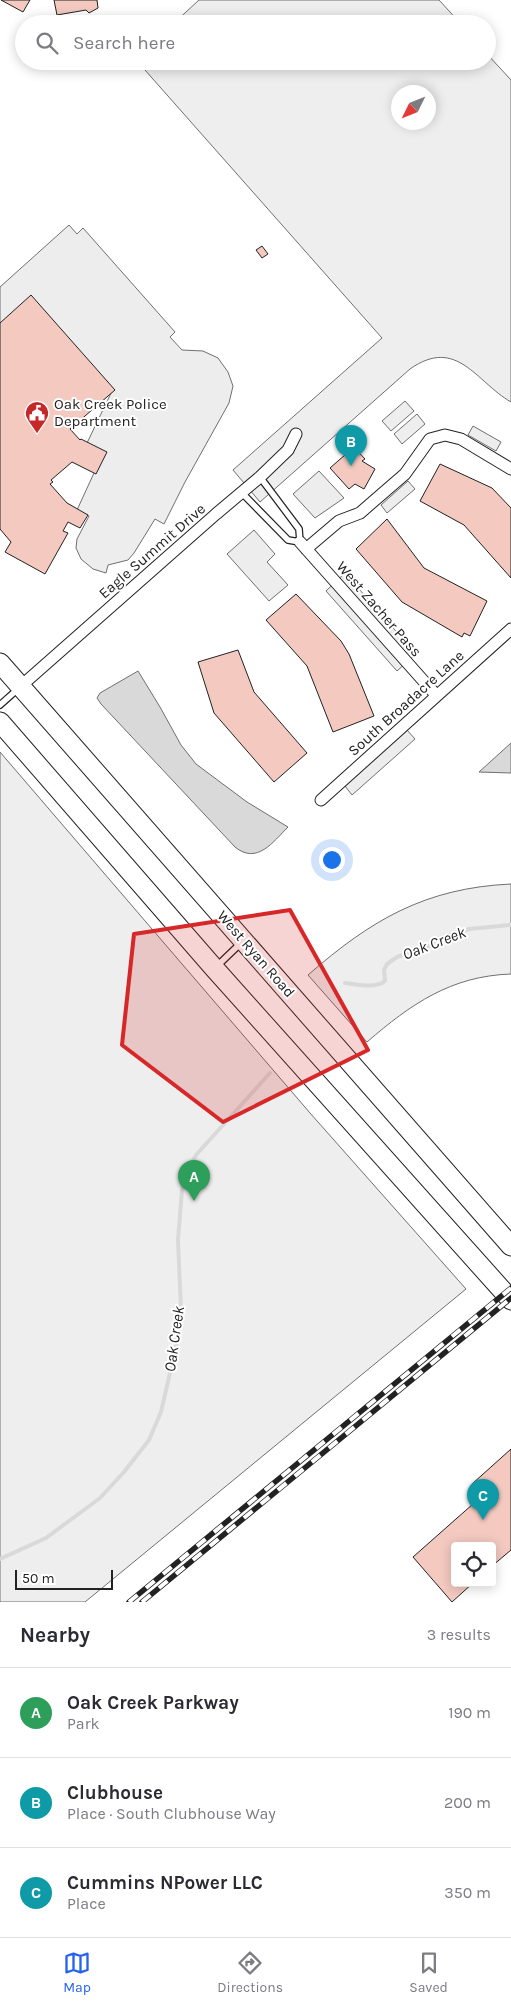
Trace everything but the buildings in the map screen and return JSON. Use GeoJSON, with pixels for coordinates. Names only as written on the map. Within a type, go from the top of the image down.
{"type":"FeatureCollection","features":[{"type":"Feature","properties":{"kind":"main road","name":"West Ryan Road"},"geometry":{"type":"LineString","coordinates":[[0,663],[245,940],[511,1246]]}},
{"type":"Feature","properties":{"kind":"main road"},"geometry":{"type":"LineString","coordinates":[[0,722],[214,968],[511,1300]]}},
{"type":"Feature","properties":{"kind":"street","name":"Eagle Summit Drive"},"geometry":{"type":"LineString","coordinates":[[21,686],[260,477],[288,450],[296,434]]}},
{"type":"Feature","properties":{"kind":"street"},"geometry":{"type":"LineString","coordinates":[[303,545],[339,521],[360,513],[405,474],[430,439],[445,435],[461,439],[511,469]]}},
{"type":"Feature","properties":{"kind":"street","name":"West Zacher Pass"},"geometry":{"type":"LineString","coordinates":[[303,545],[436,696]]}},
{"type":"Feature","properties":{"kind":"street","name":"South Broadacre Lane"},"geometry":{"type":"LineString","coordinates":[[321,800],[511,629]]}},
{"type":"Feature","properties":{"kind":"lane","name":"West Zacher Pass"},"geometry":{"type":"LineString","coordinates":[[260,477],[299,529],[303,545]]}},
{"type":"Feature","properties":{"kind":"lane","name":"West Zacher Pass"},"geometry":{"type":"LineString","coordinates":[[242,493],[288,540],[303,545]]}},
{"type":"Feature","properties":{"kind":"lane"},"geometry":{"type":"LineString","coordinates":[[0,705],[21,686]]}},
{"type":"Feature","properties":{"kind":"lane"},"geometry":{"type":"LineString","coordinates":[[214,968],[245,940]]}},
{"type":"Feature","properties":{"kind":"highlighted area"},"geometry":{"type":"Polygon","coordinates":[[[290,910],[368,1050],[223,1122],[122,1045],[134,934],[290,910]]]}},
{"type":"Feature","properties":{"kind":"shaded area"},"geometry":{"type":"Polygon","coordinates":[[[199,0],[439,0],[453,15],[183,15],[199,0]]]}},
{"type":"Feature","properties":{"kind":"shaded area"},"geometry":{"type":"Polygon","coordinates":[[[496,64],[511,80],[511,402],[465,366],[453,360],[441,357],[426,360],[410,369],[260,502],[233,470],[382,338],[145,70],[496,70],[496,64]]]}},
{"type":"Feature","properties":{"kind":"shaded area"},"geometry":{"type":"Polygon","coordinates":[[[69,225],[77,234],[83,228],[175,332],[170,337],[182,350],[203,351],[218,358],[228,372],[233,386],[229,403],[164,524],[155,519],[128,560],[108,565],[106,573],[93,569],[81,559],[76,548],[77,539],[89,516],[77,510],[94,473],[87,443],[112,391],[0,327],[0,287],[69,225]]]}},
{"type":"Feature","properties":{"kind":"shaded area"},"geometry":{"type":"Polygon","coordinates":[[[405,401],[414,411],[391,431],[382,421],[405,401]]]}},
{"type":"Feature","properties":{"kind":"shaded area"},"geometry":{"type":"Polygon","coordinates":[[[417,414],[425,424],[402,444],[394,434],[417,414]]]}},
{"type":"Feature","properties":{"kind":"shaded area"},"geometry":{"type":"Polygon","coordinates":[[[473,426],[501,442],[496,451],[468,435],[473,426]]]}},
{"type":"Feature","properties":{"kind":"shaded area"},"geometry":{"type":"Polygon","coordinates":[[[319,471],[344,498],[315,518],[293,494],[319,471]]]}},
{"type":"Feature","properties":{"kind":"shaded area"},"geometry":{"type":"Polygon","coordinates":[[[408,481],[415,489],[387,513],[381,505],[408,481]]]}},
{"type":"Feature","properties":{"kind":"shaded area"},"geometry":{"type":"Polygon","coordinates":[[[254,530],[275,554],[267,562],[288,585],[269,601],[227,554],[254,530]]]}},
{"type":"Feature","properties":{"kind":"shaded area"},"geometry":{"type":"Polygon","coordinates":[[[345,573],[416,654],[397,671],[326,591],[345,573]]]}},
{"type":"Feature","properties":{"kind":"shaded area"},"geometry":{"type":"Polygon","coordinates":[[[138,671],[181,745],[196,764],[247,802],[288,827],[270,845],[257,853],[250,854],[235,847],[101,704],[97,698],[100,693],[138,671]]]}},
{"type":"Feature","properties":{"kind":"shaded area"},"geometry":{"type":"Polygon","coordinates":[[[407,730],[415,739],[352,795],[345,786],[407,730]]]}},
{"type":"Feature","properties":{"kind":"shaded area"},"geometry":{"type":"Polygon","coordinates":[[[511,743],[511,773],[479,772],[511,743]]]}},
{"type":"Feature","properties":{"kind":"shaded area"},"geometry":{"type":"Polygon","coordinates":[[[0,752],[310,1113],[466,1289],[85,1602],[0,1602],[0,752]]]}},
{"type":"Feature","properties":{"kind":"shaded area"},"geometry":{"type":"Polygon","coordinates":[[[511,884],[511,974],[469,980],[433,994],[383,1028],[367,1042],[308,975],[354,938],[401,910],[452,892],[511,884]]]}},
{"type":"Feature","properties":{"kind":"waterway","name":"Oak Creek"},"geometry":{"type":"LineString","coordinates":[[345,983],[377,985],[385,981],[384,970],[387,964],[397,957],[432,945],[437,939],[469,929],[511,925]]}},
{"type":"Feature","properties":{"kind":"waterway","name":"Oak Creek"},"geometry":{"type":"LineString","coordinates":[[0,1559],[46,1538],[100,1498],[124,1472],[149,1440],[161,1412],[176,1347],[181,1309],[178,1240],[182,1190],[186,1174],[196,1155],[270,1073]]}},
{"type":"Feature","properties":{"kind":"railway"},"geometry":{"type":"LineString","coordinates":[[129,1602],[511,1288]]}},
{"type":"Feature","properties":{"kind":"railway"},"geometry":{"type":"LineString","coordinates":[[142,1602],[511,1298]]}},
{"type":"Feature","properties":{"kind":"place","name":"Oak Creek Police Department"},"geometry":{"type":"Point","coordinates":[37,434]}},
{"type":"Feature","properties":{"kind":"place","name":"Clubhouse"},"geometry":{"type":"Point","coordinates":[351,466]}},
{"type":"Feature","properties":{"kind":"place","name":"Oak Creek Parkway"},"geometry":{"type":"Point","coordinates":[194,1201]}},
{"type":"Feature","properties":{"kind":"place","name":"Cummins NPower LLC"},"geometry":{"type":"Point","coordinates":[483,1520]}}]}
